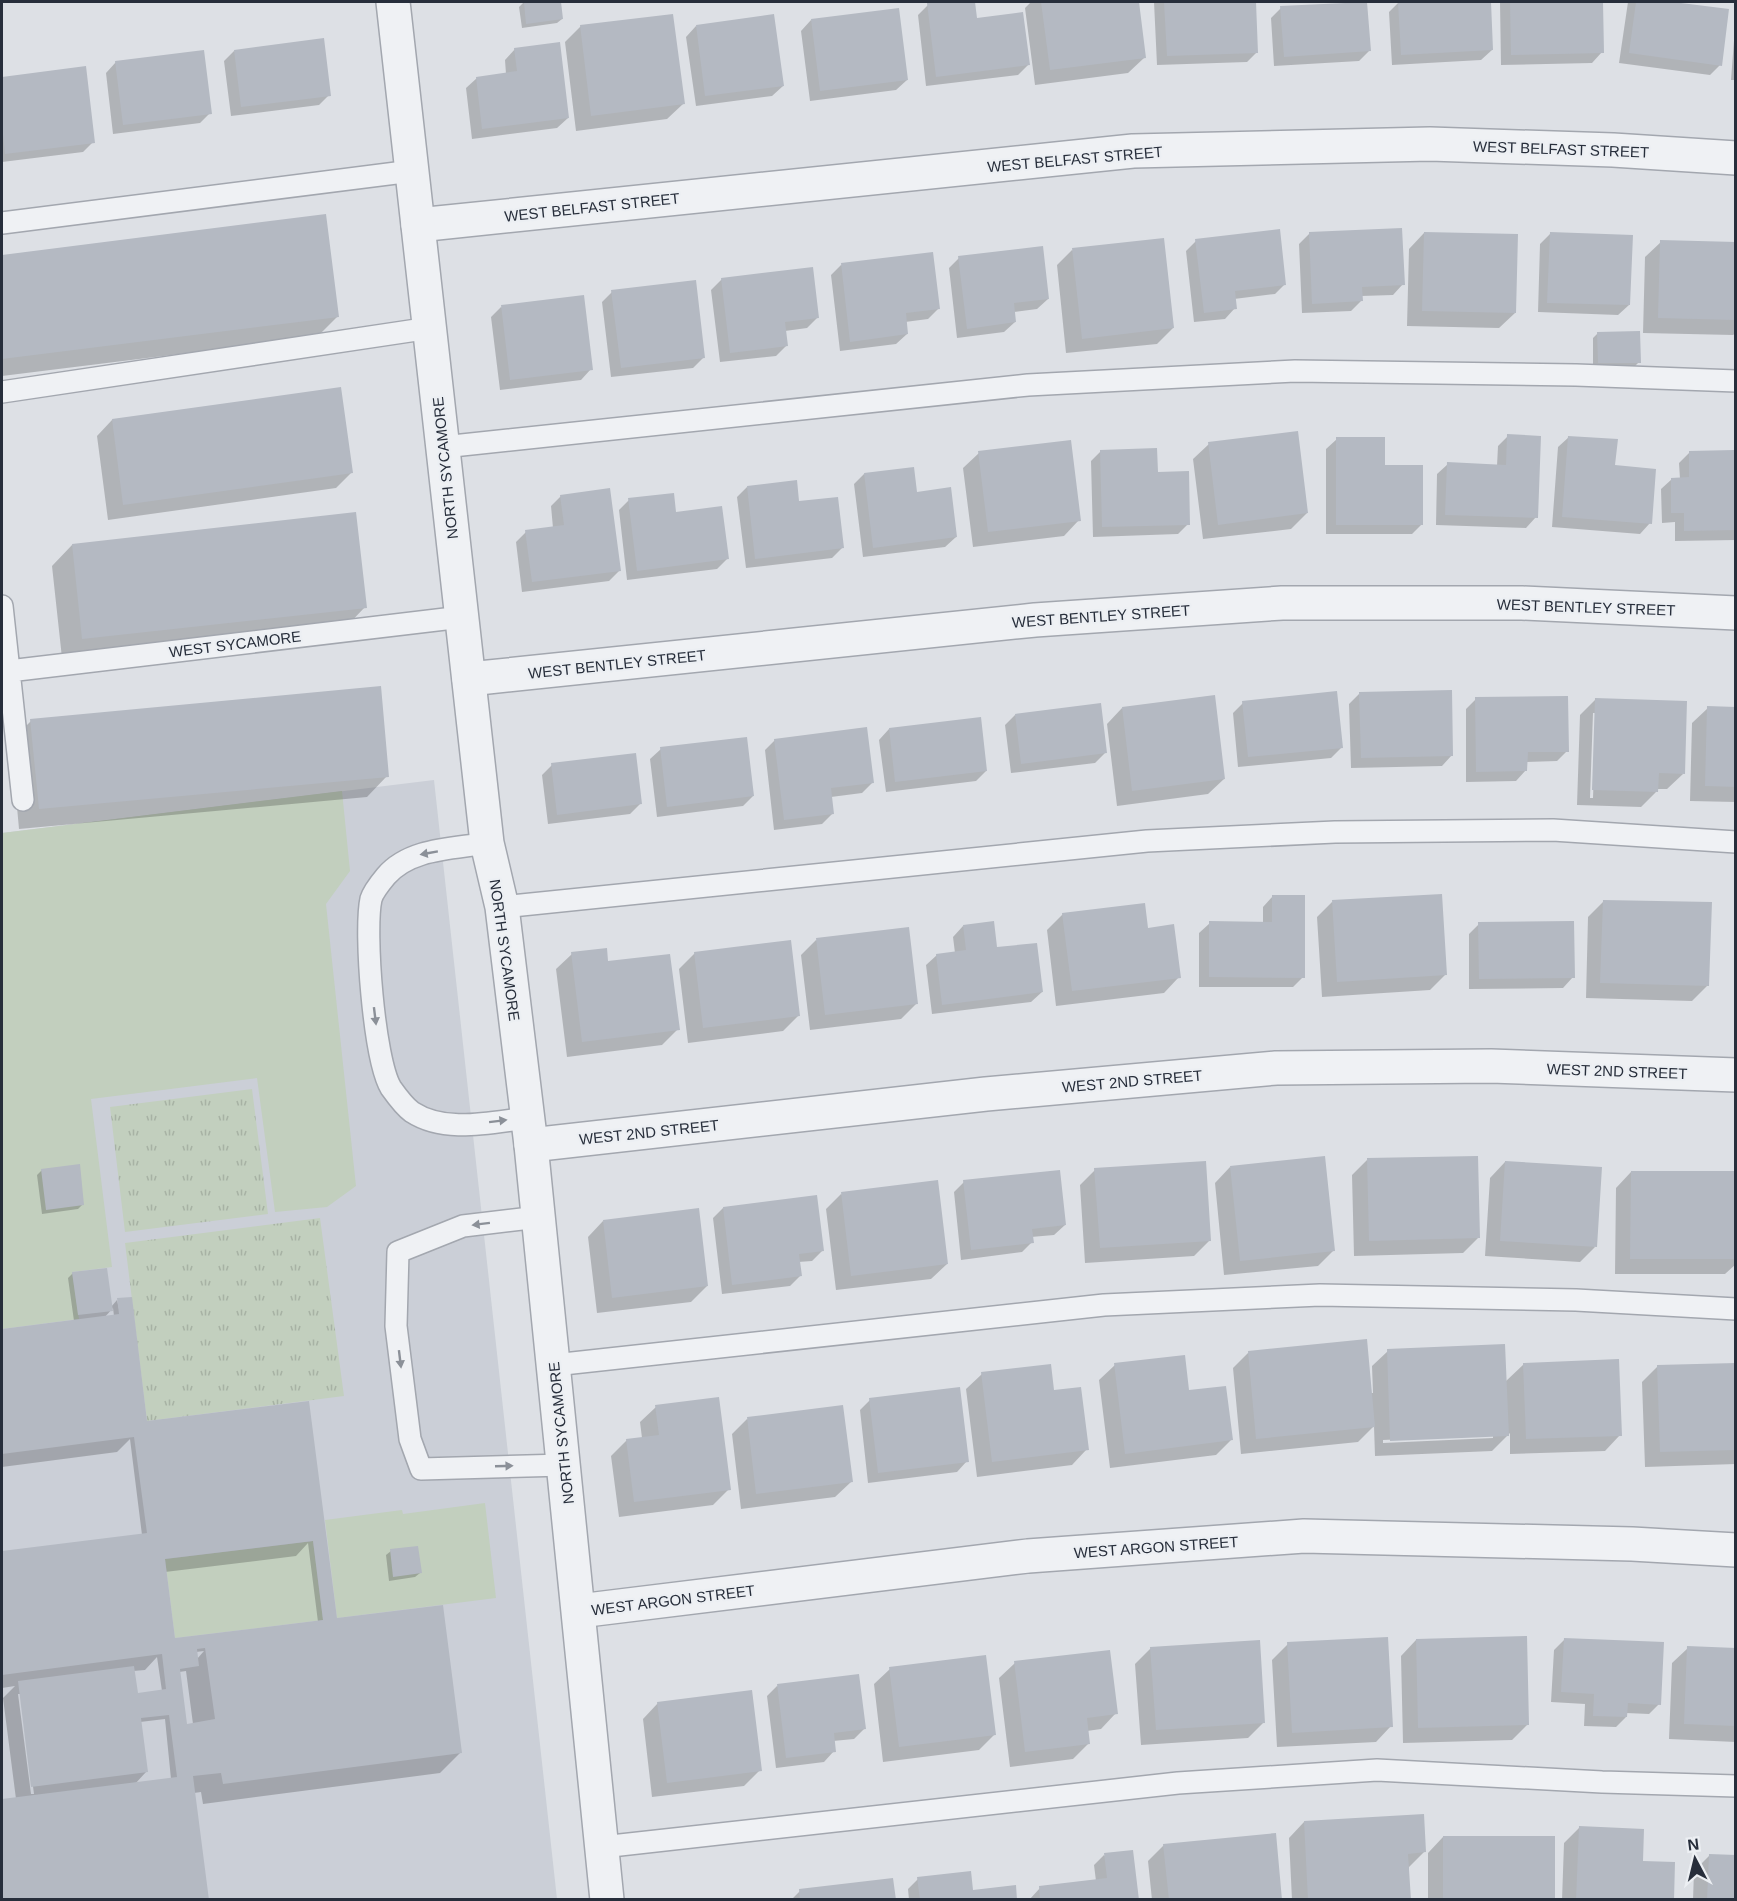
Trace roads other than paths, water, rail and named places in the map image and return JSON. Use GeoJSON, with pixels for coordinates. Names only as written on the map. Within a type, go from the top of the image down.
{"type":"FeatureCollection","features":[{"type":"Feature","properties":{"kind":"street","name":"NORTH SYCAMORE"},"geometry":{"type":"LineString","coordinates":[[393,2],[487,843],[502,907],[539,1216],[607,1899]]}},
{"type":"Feature","properties":{"kind":"street","name":"WEST BELFAST STREET"},"geometry":{"type":"LineString","coordinates":[[418,225],[1133,151],[1430,144],[1613,150],[1736,158]]}},
{"type":"Feature","properties":{"kind":"street","name":"WEST BENTLEY STREET"},"geometry":{"type":"LineString","coordinates":[[469,679],[1035,620],[1282,603],[1522,603],[1736,613]]}},
{"type":"Feature","properties":{"kind":"street","name":"WEST 2ND STREET"},"geometry":{"type":"LineString","coordinates":[[529,1132],[1276,1068],[1491,1066],[1736,1075]]}},
{"type":"Feature","properties":{"kind":"street","name":"WEST ARGON STREET"},"geometry":{"type":"LineString","coordinates":[[579,1611],[1028,1556],[1304,1536],[1632,1544],[1736,1550]]}},
{"type":"Feature","properties":{"kind":"lane"},"geometry":{"type":"LineString","coordinates":[[2,223],[412,171]]}},
{"type":"Feature","properties":{"kind":"lane"},"geometry":{"type":"LineString","coordinates":[[2,392],[430,328]]}},
{"type":"Feature","properties":{"kind":"lane"},"geometry":{"type":"LineString","coordinates":[[443,447],[1029,385],[1295,371],[1576,375],[1736,381]]}},
{"type":"Feature","properties":{"kind":"lane"},"geometry":{"type":"LineString","coordinates":[[2,606],[23,800]]}},
{"type":"Feature","properties":{"kind":"lane","name":"WEST SYCAMORE"},"geometry":{"type":"LineString","coordinates":[[9,671],[462,617]]}},
{"type":"Feature","properties":{"kind":"lane"},"geometry":{"type":"LineString","coordinates":[[502,907],[1147,841],[1335,832],[1553,831],[1736,842]]}},
{"type":"Feature","properties":{"kind":"lane"},"geometry":{"type":"LineString","coordinates":[[487,843],[416,855],[400,863],[386,876],[372,897],[368,929],[379,1046],[391,1087],[410,1110],[422,1117],[458,1125],[529,1132]]}},
{"type":"Feature","properties":{"kind":"lane"},"geometry":{"type":"LineString","coordinates":[[539,1216],[462,1226],[398,1252],[396,1326],[410,1439],[421,1468],[564,1465]]}},
{"type":"Feature","properties":{"kind":"lane"},"geometry":{"type":"LineString","coordinates":[[554,1365],[1115,1304],[1320,1295],[1576,1300],[1736,1309]]}},
{"type":"Feature","properties":{"kind":"lane"},"geometry":{"type":"LineString","coordinates":[[602,1847],[1178,1783],[1377,1770],[1602,1782],[1736,1786]]}}]}
